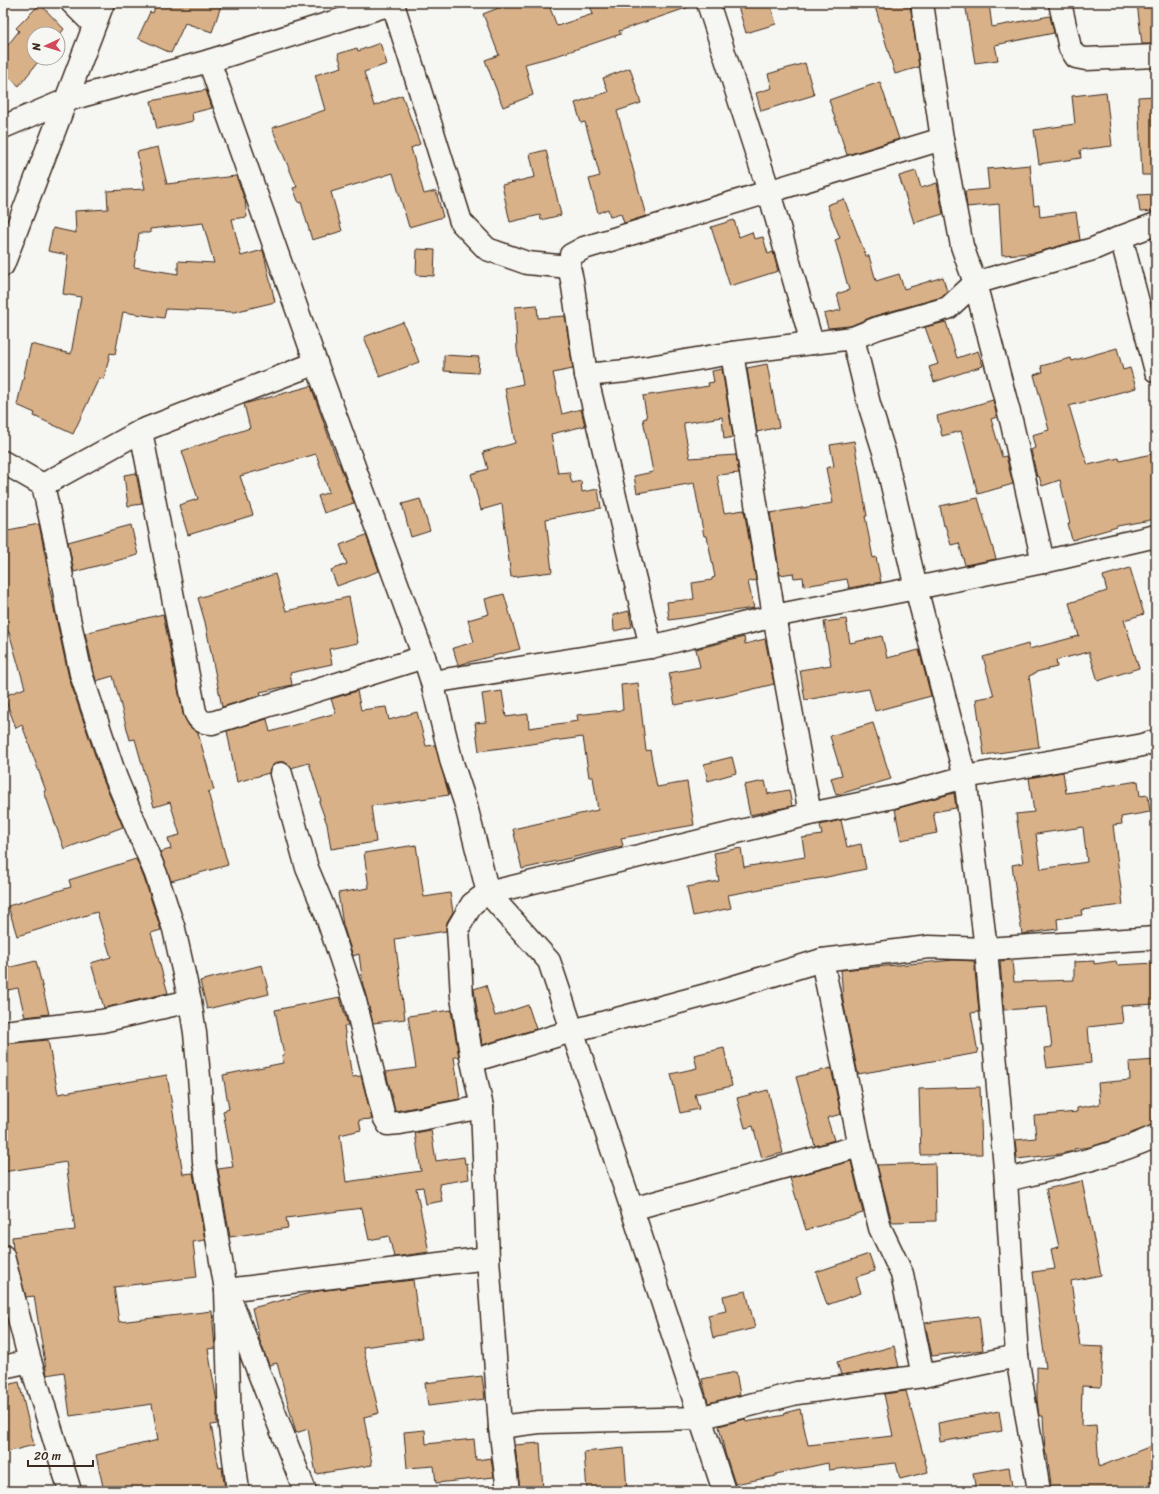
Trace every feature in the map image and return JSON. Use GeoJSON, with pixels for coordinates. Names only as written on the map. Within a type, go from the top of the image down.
{"type":"FeatureCollection","features":[{"type":"Feature","properties":{"kind":"street"},"geometry":{"type":"LineString","coordinates":[[72,3],[94,26]]}},
{"type":"Feature","properties":{"kind":"street"},"geometry":{"type":"LineString","coordinates":[[3,265],[102,3]]}},
{"type":"Feature","properties":{"kind":"street"},"geometry":{"type":"LineString","coordinates":[[3,127],[66,100],[209,61],[393,3],[461,222],[487,249],[527,264],[569,267]]}},
{"type":"Feature","properties":{"kind":"street"},"geometry":{"type":"LineString","coordinates":[[708,3],[769,192],[812,344]]}},
{"type":"Feature","properties":{"kind":"street"},"geometry":{"type":"LineString","coordinates":[[922,3],[942,139],[962,246],[975,283],[1012,424],[1043,562]]}},
{"type":"Feature","properties":{"kind":"street"},"geometry":{"type":"LineString","coordinates":[[1060,3],[1070,48],[1076,57],[1156,56]]}},
{"type":"Feature","properties":{"kind":"street"},"geometry":{"type":"LineString","coordinates":[[209,61],[316,363],[424,657],[432,682],[452,763],[475,838],[488,893],[548,961],[632,1209],[724,1491]]}},
{"type":"Feature","properties":{"kind":"street"},"geometry":{"type":"LineString","coordinates":[[651,647],[586,375],[569,267],[571,255],[584,248],[942,139]]}},
{"type":"Feature","properties":{"kind":"street"},"geometry":{"type":"LineString","coordinates":[[586,375],[626,371],[732,353],[852,338],[878,328],[948,308],[975,283],[1093,249],[1156,224]]}},
{"type":"Feature","properties":{"kind":"street"},"geometry":{"type":"LineString","coordinates":[[1121,237],[1156,371]]}},
{"type":"Feature","properties":{"kind":"street"},"geometry":{"type":"LineString","coordinates":[[852,338],[869,404],[885,455],[916,588],[965,777],[986,949],[1006,1180],[1017,1356],[1039,1491]]}},
{"type":"Feature","properties":{"kind":"street"},"geometry":{"type":"LineString","coordinates":[[732,353],[774,616],[810,814]]}},
{"type":"Feature","properties":{"kind":"street"},"geometry":{"type":"LineString","coordinates":[[43,485],[141,431],[316,363]]}},
{"type":"Feature","properties":{"kind":"street"},"geometry":{"type":"LineString","coordinates":[[141,431],[195,712],[198,719],[204,723],[212,722],[424,657]]}},
{"type":"Feature","properties":{"kind":"street"},"geometry":{"type":"LineString","coordinates":[[3,462],[43,485],[58,553],[67,609],[81,674],[116,778],[161,887],[174,929],[190,1001],[195,1033],[204,1162],[226,1290],[230,1427],[238,1491]]}},
{"type":"Feature","properties":{"kind":"street"},"geometry":{"type":"LineString","coordinates":[[432,682],[651,647],[774,616],[1043,562],[1156,536]]}},
{"type":"Feature","properties":{"kind":"street"},"geometry":{"type":"LineString","coordinates":[[508,1491],[500,1427],[488,1258],[482,1107],[472,1061],[462,997],[458,928],[472,904],[488,893],[810,814],[892,797],[965,777],[1138,746],[1156,741]]}},
{"type":"Feature","properties":{"kind":"street"},"geometry":{"type":"LineString","coordinates":[[281,774],[307,868],[325,911],[355,1001],[384,1117],[388,1124],[482,1107]]}},
{"type":"Feature","properties":{"kind":"street"},"geometry":{"type":"LineString","coordinates":[[472,1061],[572,1031],[717,992],[822,960],[930,947],[986,949],[1156,938]]}},
{"type":"Feature","properties":{"kind":"street"},"geometry":{"type":"LineString","coordinates":[[822,960],[860,1146],[880,1228],[902,1274],[923,1376]]}},
{"type":"Feature","properties":{"kind":"street"},"geometry":{"type":"LineString","coordinates":[[3,1032],[102,1021],[190,1001]]}},
{"type":"Feature","properties":{"kind":"street"},"geometry":{"type":"LineString","coordinates":[[1006,1180],[1089,1161],[1156,1136]]}},
{"type":"Feature","properties":{"kind":"street"},"geometry":{"type":"LineString","coordinates":[[632,1209],[860,1146]]}},
{"type":"Feature","properties":{"kind":"street"},"geometry":{"type":"LineString","coordinates":[[3,1256],[30,1361],[70,1491]]}},
{"type":"Feature","properties":{"kind":"street"},"geometry":{"type":"LineString","coordinates":[[226,1290],[488,1258]]}},
{"type":"Feature","properties":{"kind":"street"},"geometry":{"type":"LineString","coordinates":[[226,1290],[305,1491]]}},
{"type":"Feature","properties":{"kind":"street"},"geometry":{"type":"LineString","coordinates":[[500,1427],[539,1422],[699,1418],[797,1393],[923,1376],[1017,1356]]}},
{"type":"Feature","properties":{"kind":"street"},"geometry":{"type":"LineString","coordinates":[[3,1367],[30,1361]]}},
{"type":"Feature","properties":{"kind":"building"},"geometry":{"type":"Polygon","coordinates":[[[156,3],[222,3],[212,32],[185,23],[171,53],[138,38],[150,12],[153,13],[156,3]]]}},
{"type":"Feature","properties":{"kind":"building"},"geometry":{"type":"Polygon","coordinates":[[[511,3],[548,3],[557,26],[593,14],[589,3],[692,3],[692,6],[619,31],[621,34],[559,55],[525,64],[533,95],[503,107],[485,60],[499,55],[483,14],[511,3]]]}},
{"type":"Feature","properties":{"kind":"building"},"geometry":{"type":"Polygon","coordinates":[[[737,3],[770,3],[776,24],[746,33],[737,3]]]}},
{"type":"Feature","properties":{"kind":"building"},"geometry":{"type":"Polygon","coordinates":[[[874,3],[910,3],[919,67],[895,74],[874,3]]]}},
{"type":"Feature","properties":{"kind":"building"},"geometry":{"type":"Polygon","coordinates":[[[965,3],[989,3],[992,27],[1050,16],[1054,33],[995,45],[998,60],[975,63],[965,3]]]}},
{"type":"Feature","properties":{"kind":"building"},"geometry":{"type":"Polygon","coordinates":[[[1137,3],[1154,3],[1156,18],[1156,44],[1142,44],[1137,3]]]}},
{"type":"Feature","properties":{"kind":"building"},"geometry":{"type":"Polygon","coordinates":[[[40,4],[61,26],[26,26],[26,66],[35,66],[19,86],[3,72],[3,51],[19,31],[16,28],[40,4]]]}},
{"type":"Feature","properties":{"kind":"building"},"geometry":{"type":"Polygon","coordinates":[[[380,43],[387,64],[364,72],[374,106],[402,95],[420,144],[411,148],[424,194],[436,191],[443,217],[409,227],[393,173],[331,192],[342,231],[312,240],[301,202],[299,203],[293,188],[297,187],[272,128],[325,110],[315,75],[342,67],[338,54],[357,48],[358,51],[380,43]]]}},
{"type":"Feature","properties":{"kind":"building"},"geometry":{"type":"Polygon","coordinates":[[[805,63],[814,95],[761,111],[756,93],[772,88],[768,74],[805,63]]]}},
{"type":"Feature","properties":{"kind":"building"},"geometry":{"type":"Polygon","coordinates":[[[630,68],[641,103],[617,111],[646,216],[624,223],[621,214],[610,217],[608,209],[598,213],[589,179],[600,176],[585,122],[581,123],[575,103],[608,92],[603,78],[630,68]]]}},
{"type":"Feature","properties":{"kind":"building"},"geometry":{"type":"Polygon","coordinates":[[[880,82],[899,139],[847,155],[829,100],[880,82]]]}},
{"type":"Feature","properties":{"kind":"building"},"geometry":{"type":"Polygon","coordinates":[[[206,90],[212,108],[192,113],[193,121],[157,129],[151,101],[206,90]]]}},
{"type":"Feature","properties":{"kind":"building"},"geometry":{"type":"Polygon","coordinates":[[[1106,92],[1112,146],[1080,150],[1081,158],[1039,164],[1034,130],[1075,124],[1072,96],[1106,92]]]}},
{"type":"Feature","properties":{"kind":"building"},"geometry":{"type":"Polygon","coordinates":[[[1156,96],[1156,175],[1142,175],[1138,97],[1156,96]]]}},
{"type":"Feature","properties":{"kind":"building"},"geometry":{"type":"Polygon","coordinates":[[[158,147],[167,184],[236,176],[245,200],[247,217],[232,219],[241,256],[263,250],[275,302],[234,312],[166,309],[164,318],[123,312],[115,354],[110,353],[104,379],[99,378],[73,434],[34,416],[35,413],[17,405],[31,344],[71,354],[81,297],[63,294],[68,255],[48,251],[53,228],[76,233],[75,211],[108,209],[107,191],[145,189],[137,152],[158,147]],[[203,223],[150,229],[150,233],[139,233],[134,267],[178,274],[178,261],[214,263],[203,223]]]}},
{"type":"Feature","properties":{"kind":"building"},"geometry":{"type":"Polygon","coordinates":[[[546,150],[561,215],[541,220],[540,215],[510,222],[502,185],[535,177],[530,154],[546,150]]]}},
{"type":"Feature","properties":{"kind":"building"},"geometry":{"type":"Polygon","coordinates":[[[1030,165],[1034,206],[1039,205],[1040,217],[1076,212],[1080,240],[1035,253],[1002,255],[999,204],[967,207],[965,191],[989,189],[987,169],[1030,165]]]}},
{"type":"Feature","properties":{"kind":"building"},"geometry":{"type":"Polygon","coordinates":[[[916,171],[921,188],[937,183],[943,214],[914,223],[899,176],[916,171]]]}},
{"type":"Feature","properties":{"kind":"building"},"geometry":{"type":"Polygon","coordinates":[[[1156,194],[1156,211],[1140,212],[1138,195],[1156,194]]]}},
{"type":"Feature","properties":{"kind":"building"},"geometry":{"type":"Polygon","coordinates":[[[844,199],[866,256],[869,256],[876,281],[899,274],[904,289],[943,277],[947,292],[942,297],[874,316],[850,326],[828,328],[824,314],[841,310],[837,294],[849,290],[835,240],[840,238],[827,205],[844,199]]]}},
{"type":"Feature","properties":{"kind":"building"},"geometry":{"type":"Polygon","coordinates":[[[734,220],[739,237],[752,232],[754,239],[763,237],[768,254],[773,252],[778,271],[730,286],[711,227],[734,220]]]}},
{"type":"Feature","properties":{"kind":"building"},"geometry":{"type":"Polygon","coordinates":[[[417,249],[435,250],[434,276],[416,275],[417,249]]]}},
{"type":"Feature","properties":{"kind":"building"},"geometry":{"type":"Polygon","coordinates":[[[537,305],[538,318],[565,316],[573,369],[553,373],[562,414],[581,409],[585,426],[551,434],[558,473],[569,472],[572,483],[581,481],[582,492],[598,489],[601,508],[546,519],[552,572],[511,577],[502,504],[481,510],[471,474],[488,469],[483,452],[515,443],[505,388],[523,384],[517,350],[515,307],[537,305]]]}},
{"type":"Feature","properties":{"kind":"building"},"geometry":{"type":"Polygon","coordinates":[[[403,322],[419,362],[380,377],[364,337],[403,322]]]}},
{"type":"Feature","properties":{"kind":"building"},"geometry":{"type":"Polygon","coordinates":[[[946,322],[957,358],[978,351],[983,366],[934,382],[929,367],[938,364],[925,327],[946,322]]]}},
{"type":"Feature","properties":{"kind":"building"},"geometry":{"type":"Polygon","coordinates":[[[1117,348],[1123,370],[1130,368],[1136,388],[1069,406],[1088,465],[1119,458],[1120,461],[1156,453],[1156,519],[1117,526],[1072,540],[1060,480],[1042,486],[1039,476],[1037,477],[1031,450],[1035,448],[1032,435],[1049,430],[1034,375],[1043,372],[1041,366],[1071,358],[1072,361],[1117,348]]]}},
{"type":"Feature","properties":{"kind":"building"},"geometry":{"type":"Polygon","coordinates":[[[444,355],[479,357],[478,373],[444,371],[444,355]]]}},
{"type":"Feature","properties":{"kind":"building"},"geometry":{"type":"Polygon","coordinates":[[[767,364],[779,427],[757,432],[747,368],[767,364]]]}},
{"type":"Feature","properties":{"kind":"building"},"geometry":{"type":"Polygon","coordinates":[[[722,369],[733,437],[724,439],[722,417],[684,423],[684,427],[690,458],[736,455],[739,473],[717,475],[724,513],[744,510],[756,580],[748,582],[754,608],[669,620],[667,602],[694,599],[692,583],[712,580],[712,578],[715,577],[707,536],[704,536],[694,483],[637,493],[634,476],[653,472],[643,419],[647,418],[643,396],[709,386],[708,383],[714,382],[712,371],[722,369]]]}},
{"type":"Feature","properties":{"kind":"building"},"geometry":{"type":"Polygon","coordinates":[[[311,386],[338,463],[354,503],[324,513],[318,496],[329,492],[316,454],[240,476],[253,515],[188,535],[179,505],[198,499],[182,451],[250,428],[244,404],[311,386]]]}},
{"type":"Feature","properties":{"kind":"building"},"geometry":{"type":"Polygon","coordinates":[[[993,400],[997,417],[991,419],[1002,457],[1006,456],[1013,484],[978,494],[961,431],[942,436],[937,416],[993,400]]]}},
{"type":"Feature","properties":{"kind":"building"},"geometry":{"type":"Polygon","coordinates":[[[854,441],[873,558],[876,557],[881,582],[849,588],[847,579],[804,586],[803,577],[794,578],[793,573],[780,575],[770,513],[833,503],[826,468],[834,466],[830,445],[854,441]]]}},
{"type":"Feature","properties":{"kind":"building"},"geometry":{"type":"Polygon","coordinates":[[[136,473],[142,504],[128,506],[124,475],[136,473]]]}},
{"type":"Feature","properties":{"kind":"building"},"geometry":{"type":"Polygon","coordinates":[[[978,498],[996,559],[965,565],[959,543],[951,545],[945,525],[944,526],[940,506],[978,498]]]}},
{"type":"Feature","properties":{"kind":"building"},"geometry":{"type":"Polygon","coordinates":[[[420,499],[430,531],[411,537],[402,504],[420,499]]]}},
{"type":"Feature","properties":{"kind":"building"},"geometry":{"type":"Polygon","coordinates":[[[39,524],[50,580],[48,581],[69,678],[104,782],[123,827],[64,849],[44,791],[46,791],[22,725],[16,728],[4,696],[25,688],[9,632],[3,633],[3,531],[39,524]]]}},
{"type":"Feature","properties":{"kind":"building"},"geometry":{"type":"Polygon","coordinates":[[[131,525],[138,555],[74,572],[68,542],[131,525]]]}},
{"type":"Feature","properties":{"kind":"building"},"geometry":{"type":"Polygon","coordinates":[[[366,535],[379,571],[337,586],[331,570],[347,564],[340,545],[366,535]]]}},
{"type":"Feature","properties":{"kind":"building"},"geometry":{"type":"Polygon","coordinates":[[[1130,568],[1144,614],[1124,620],[1139,668],[1098,681],[1089,652],[1056,660],[1057,667],[1036,672],[1029,676],[1039,747],[984,755],[976,699],[994,696],[983,657],[1028,644],[1029,649],[1079,636],[1069,603],[1107,591],[1103,576],[1130,568]]]}},
{"type":"Feature","properties":{"kind":"building"},"geometry":{"type":"Polygon","coordinates":[[[275,574],[286,611],[349,597],[358,643],[329,649],[332,664],[290,673],[292,685],[260,692],[261,695],[222,707],[205,622],[198,598],[275,574]]]}},
{"type":"Feature","properties":{"kind":"building"},"geometry":{"type":"Polygon","coordinates":[[[504,594],[520,649],[458,665],[453,648],[474,642],[468,620],[489,614],[485,599],[504,594]]]}},
{"type":"Feature","properties":{"kind":"building"},"geometry":{"type":"Polygon","coordinates":[[[629,611],[632,627],[614,631],[613,615],[629,611]]]}},
{"type":"Feature","properties":{"kind":"building"},"geometry":{"type":"Polygon","coordinates":[[[163,614],[183,714],[189,726],[198,733],[214,790],[208,792],[228,865],[171,881],[160,852],[171,849],[168,838],[180,835],[170,802],[154,807],[135,739],[130,740],[113,676],[96,681],[85,633],[163,614]]]}},
{"type":"Feature","properties":{"kind":"building"},"geometry":{"type":"Polygon","coordinates":[[[846,619],[850,643],[882,636],[887,658],[919,650],[931,696],[875,711],[869,689],[805,700],[800,670],[831,665],[824,622],[846,619]]]}},
{"type":"Feature","properties":{"kind":"building"},"geometry":{"type":"Polygon","coordinates":[[[744,637],[745,644],[765,639],[774,684],[725,696],[675,705],[669,673],[700,667],[696,649],[744,637]]]}},
{"type":"Feature","properties":{"kind":"building"},"geometry":{"type":"Polygon","coordinates":[[[638,683],[646,751],[650,750],[657,787],[687,782],[694,825],[621,838],[623,846],[522,869],[513,829],[598,810],[593,777],[589,777],[583,737],[479,751],[475,723],[486,722],[482,694],[502,691],[506,717],[528,714],[529,728],[578,721],[577,715],[623,710],[621,685],[638,683]]]}},
{"type":"Feature","properties":{"kind":"building"},"geometry":{"type":"Polygon","coordinates":[[[357,691],[361,710],[386,707],[389,720],[417,712],[426,746],[435,745],[449,795],[371,806],[376,842],[331,849],[327,824],[319,802],[321,801],[309,763],[291,768],[284,762],[278,762],[272,766],[269,773],[237,782],[227,731],[267,719],[270,732],[336,713],[331,699],[357,691]]]}},
{"type":"Feature","properties":{"kind":"building"},"geometry":{"type":"Polygon","coordinates":[[[873,723],[891,779],[836,795],[831,778],[842,775],[830,736],[873,723]]]}},
{"type":"Feature","properties":{"kind":"building"},"geometry":{"type":"Polygon","coordinates":[[[732,757],[736,773],[708,781],[704,764],[732,757]]]}},
{"type":"Feature","properties":{"kind":"building"},"geometry":{"type":"Polygon","coordinates":[[[1063,772],[1066,793],[1138,781],[1140,796],[1148,795],[1150,812],[1121,817],[1122,824],[1113,825],[1123,905],[1081,910],[1082,915],[1057,919],[1058,929],[1022,934],[1012,865],[1023,863],[1016,814],[1034,812],[1029,778],[1063,772]],[[1083,827],[1036,834],[1041,869],[1087,862],[1083,827]]]}},
{"type":"Feature","properties":{"kind":"building"},"geometry":{"type":"Polygon","coordinates":[[[765,781],[768,794],[789,790],[792,806],[750,815],[744,785],[765,781]]]}},
{"type":"Feature","properties":{"kind":"building"},"geometry":{"type":"Polygon","coordinates":[[[954,793],[956,808],[933,812],[937,833],[901,840],[895,809],[954,793]]]}},
{"type":"Feature","properties":{"kind":"building"},"geometry":{"type":"Polygon","coordinates":[[[841,820],[847,847],[861,844],[866,869],[728,895],[731,908],[693,916],[687,887],[719,881],[714,853],[741,848],[744,867],[805,857],[802,838],[822,835],[820,825],[841,820]]]}},
{"type":"Feature","properties":{"kind":"building"},"geometry":{"type":"Polygon","coordinates":[[[416,845],[424,897],[450,893],[453,912],[447,922],[446,931],[395,939],[405,1019],[373,1023],[363,985],[359,954],[353,956],[343,925],[338,893],[369,888],[364,853],[416,845]]]}},
{"type":"Feature","properties":{"kind":"building"},"geometry":{"type":"Polygon","coordinates":[[[136,859],[144,878],[161,930],[151,933],[168,993],[104,1008],[91,963],[111,957],[97,912],[17,936],[8,906],[71,887],[69,880],[136,859]]]}},
{"type":"Feature","properties":{"kind":"building"},"geometry":{"type":"Polygon","coordinates":[[[954,960],[974,961],[979,1012],[971,1013],[978,1053],[858,1074],[843,1001],[841,970],[954,960]]]}},
{"type":"Feature","properties":{"kind":"building"},"geometry":{"type":"Polygon","coordinates":[[[1012,960],[1014,982],[1074,980],[1074,962],[1094,961],[1094,964],[1116,961],[1117,965],[1156,963],[1156,1004],[1121,1006],[1123,1023],[1088,1027],[1091,1063],[1047,1068],[1044,1048],[1052,1047],[1047,1007],[1004,1010],[1000,961],[1012,960]]]}},
{"type":"Feature","properties":{"kind":"building"},"geometry":{"type":"Polygon","coordinates":[[[36,961],[49,1014],[25,1017],[18,988],[3,991],[3,969],[36,961]]]}},
{"type":"Feature","properties":{"kind":"building"},"geometry":{"type":"Polygon","coordinates":[[[262,965],[269,994],[207,1009],[200,981],[262,965]]]}},
{"type":"Feature","properties":{"kind":"building"},"geometry":{"type":"Polygon","coordinates":[[[486,985],[495,1016],[528,1005],[536,1029],[482,1045],[474,989],[486,985]]]}},
{"type":"Feature","properties":{"kind":"building"},"geometry":{"type":"Polygon","coordinates":[[[340,997],[348,1026],[344,1026],[352,1077],[361,1076],[372,1119],[359,1120],[361,1130],[340,1135],[346,1182],[421,1171],[415,1133],[431,1130],[436,1161],[464,1157],[465,1164],[467,1163],[469,1179],[439,1184],[442,1201],[426,1204],[423,1187],[416,1188],[429,1252],[394,1257],[389,1236],[369,1240],[362,1208],[286,1218],[288,1228],[230,1237],[218,1169],[233,1167],[223,1111],[229,1109],[223,1075],[283,1063],[282,1055],[284,1055],[275,1010],[340,997]]]}},
{"type":"Feature","properties":{"kind":"building"},"geometry":{"type":"Polygon","coordinates":[[[451,1010],[459,1057],[454,1057],[460,1099],[395,1111],[386,1072],[416,1068],[408,1016],[451,1010]]]}},
{"type":"Feature","properties":{"kind":"building"},"geometry":{"type":"Polygon","coordinates":[[[48,1040],[58,1094],[167,1075],[183,1174],[193,1173],[205,1240],[193,1242],[197,1277],[114,1287],[119,1322],[212,1311],[215,1348],[208,1349],[217,1402],[217,1424],[211,1425],[219,1468],[222,1467],[225,1491],[104,1491],[96,1455],[158,1440],[152,1404],[70,1416],[64,1372],[47,1375],[34,1296],[26,1297],[13,1250],[12,1237],[75,1230],[66,1162],[3,1172],[3,1044],[48,1040]]]}},
{"type":"Feature","properties":{"kind":"building"},"geometry":{"type":"Polygon","coordinates":[[[724,1048],[732,1086],[695,1094],[699,1109],[680,1113],[671,1074],[697,1068],[694,1055],[724,1048]]]}},
{"type":"Feature","properties":{"kind":"building"},"geometry":{"type":"Polygon","coordinates":[[[1156,1060],[1156,1124],[1090,1147],[1074,1149],[1074,1151],[1060,1154],[1017,1159],[1015,1140],[1036,1138],[1034,1116],[1077,1112],[1077,1108],[1100,1104],[1098,1083],[1130,1080],[1129,1062],[1156,1060]]]}},
{"type":"Feature","properties":{"kind":"building"},"geometry":{"type":"Polygon","coordinates":[[[831,1068],[841,1114],[827,1118],[834,1140],[815,1146],[796,1077],[831,1068]]]}},
{"type":"Feature","properties":{"kind":"building"},"geometry":{"type":"Polygon","coordinates":[[[980,1087],[982,1154],[921,1155],[919,1089],[980,1087]]]}},
{"type":"Feature","properties":{"kind":"building"},"geometry":{"type":"Polygon","coordinates":[[[768,1090],[783,1153],[762,1158],[753,1126],[745,1128],[737,1098],[768,1090]]]}},
{"type":"Feature","properties":{"kind":"building"},"geometry":{"type":"Polygon","coordinates":[[[851,1161],[863,1213],[806,1230],[790,1178],[851,1161]]]}},
{"type":"Feature","properties":{"kind":"building"},"geometry":{"type":"Polygon","coordinates":[[[935,1163],[936,1221],[892,1222],[877,1165],[935,1163]]]}},
{"type":"Feature","properties":{"kind":"building"},"geometry":{"type":"Polygon","coordinates":[[[1082,1181],[1101,1275],[1071,1281],[1080,1346],[1103,1347],[1101,1387],[1082,1386],[1081,1426],[1096,1425],[1099,1467],[1156,1444],[1156,1481],[1145,1486],[1147,1491],[1052,1491],[1045,1450],[1043,1416],[1039,1416],[1037,1400],[1037,1367],[1046,1368],[1033,1272],[1055,1269],[1051,1249],[1059,1247],[1046,1189],[1082,1181]]]}},
{"type":"Feature","properties":{"kind":"building"},"geometry":{"type":"Polygon","coordinates":[[[869,1254],[875,1271],[856,1277],[861,1293],[827,1305],[816,1272],[869,1254]]]}},
{"type":"Feature","properties":{"kind":"building"},"geometry":{"type":"Polygon","coordinates":[[[413,1280],[421,1339],[363,1347],[379,1413],[364,1417],[372,1465],[316,1474],[308,1429],[296,1433],[277,1363],[269,1365],[260,1341],[252,1308],[318,1291],[413,1280]]]}},
{"type":"Feature","properties":{"kind":"building"},"geometry":{"type":"Polygon","coordinates":[[[746,1291],[755,1328],[713,1338],[708,1315],[726,1311],[723,1296],[746,1291]]]}},
{"type":"Feature","properties":{"kind":"building"},"geometry":{"type":"Polygon","coordinates":[[[979,1316],[983,1350],[932,1356],[925,1323],[979,1316]]]}},
{"type":"Feature","properties":{"kind":"building"},"geometry":{"type":"Polygon","coordinates":[[[894,1346],[899,1367],[841,1375],[837,1362],[894,1346]]]}},
{"type":"Feature","properties":{"kind":"building"},"geometry":{"type":"Polygon","coordinates":[[[736,1372],[740,1395],[708,1403],[702,1379],[736,1372]]]}},
{"type":"Feature","properties":{"kind":"building"},"geometry":{"type":"Polygon","coordinates":[[[482,1376],[485,1399],[428,1406],[425,1383],[482,1376]]]}},
{"type":"Feature","properties":{"kind":"building"},"geometry":{"type":"Polygon","coordinates":[[[19,1382],[34,1445],[3,1453],[3,1386],[19,1382]]]}},
{"type":"Feature","properties":{"kind":"building"},"geometry":{"type":"Polygon","coordinates":[[[906,1391],[928,1472],[900,1479],[896,1463],[829,1470],[828,1463],[776,1474],[776,1476],[735,1484],[725,1453],[719,1426],[745,1419],[746,1422],[785,1415],[784,1413],[800,1409],[808,1445],[893,1436],[884,1394],[906,1391]]]}},
{"type":"Feature","properties":{"kind":"building"},"geometry":{"type":"Polygon","coordinates":[[[999,1411],[1002,1431],[940,1442],[938,1423],[999,1411]]]}},
{"type":"Feature","properties":{"kind":"building"},"geometry":{"type":"Polygon","coordinates":[[[425,1430],[426,1444],[474,1439],[476,1460],[491,1458],[494,1477],[436,1483],[434,1466],[407,1468],[404,1432],[425,1430]]]}},
{"type":"Feature","properties":{"kind":"building"},"geometry":{"type":"Polygon","coordinates":[[[540,1443],[543,1491],[520,1491],[515,1445],[540,1443]]]}},
{"type":"Feature","properties":{"kind":"building"},"geometry":{"type":"Polygon","coordinates":[[[624,1448],[627,1491],[587,1491],[584,1452],[624,1448]]]}},
{"type":"Feature","properties":{"kind":"building"},"geometry":{"type":"Polygon","coordinates":[[[1009,1467],[1012,1486],[987,1491],[976,1491],[973,1473],[1009,1467]]]}}]}
